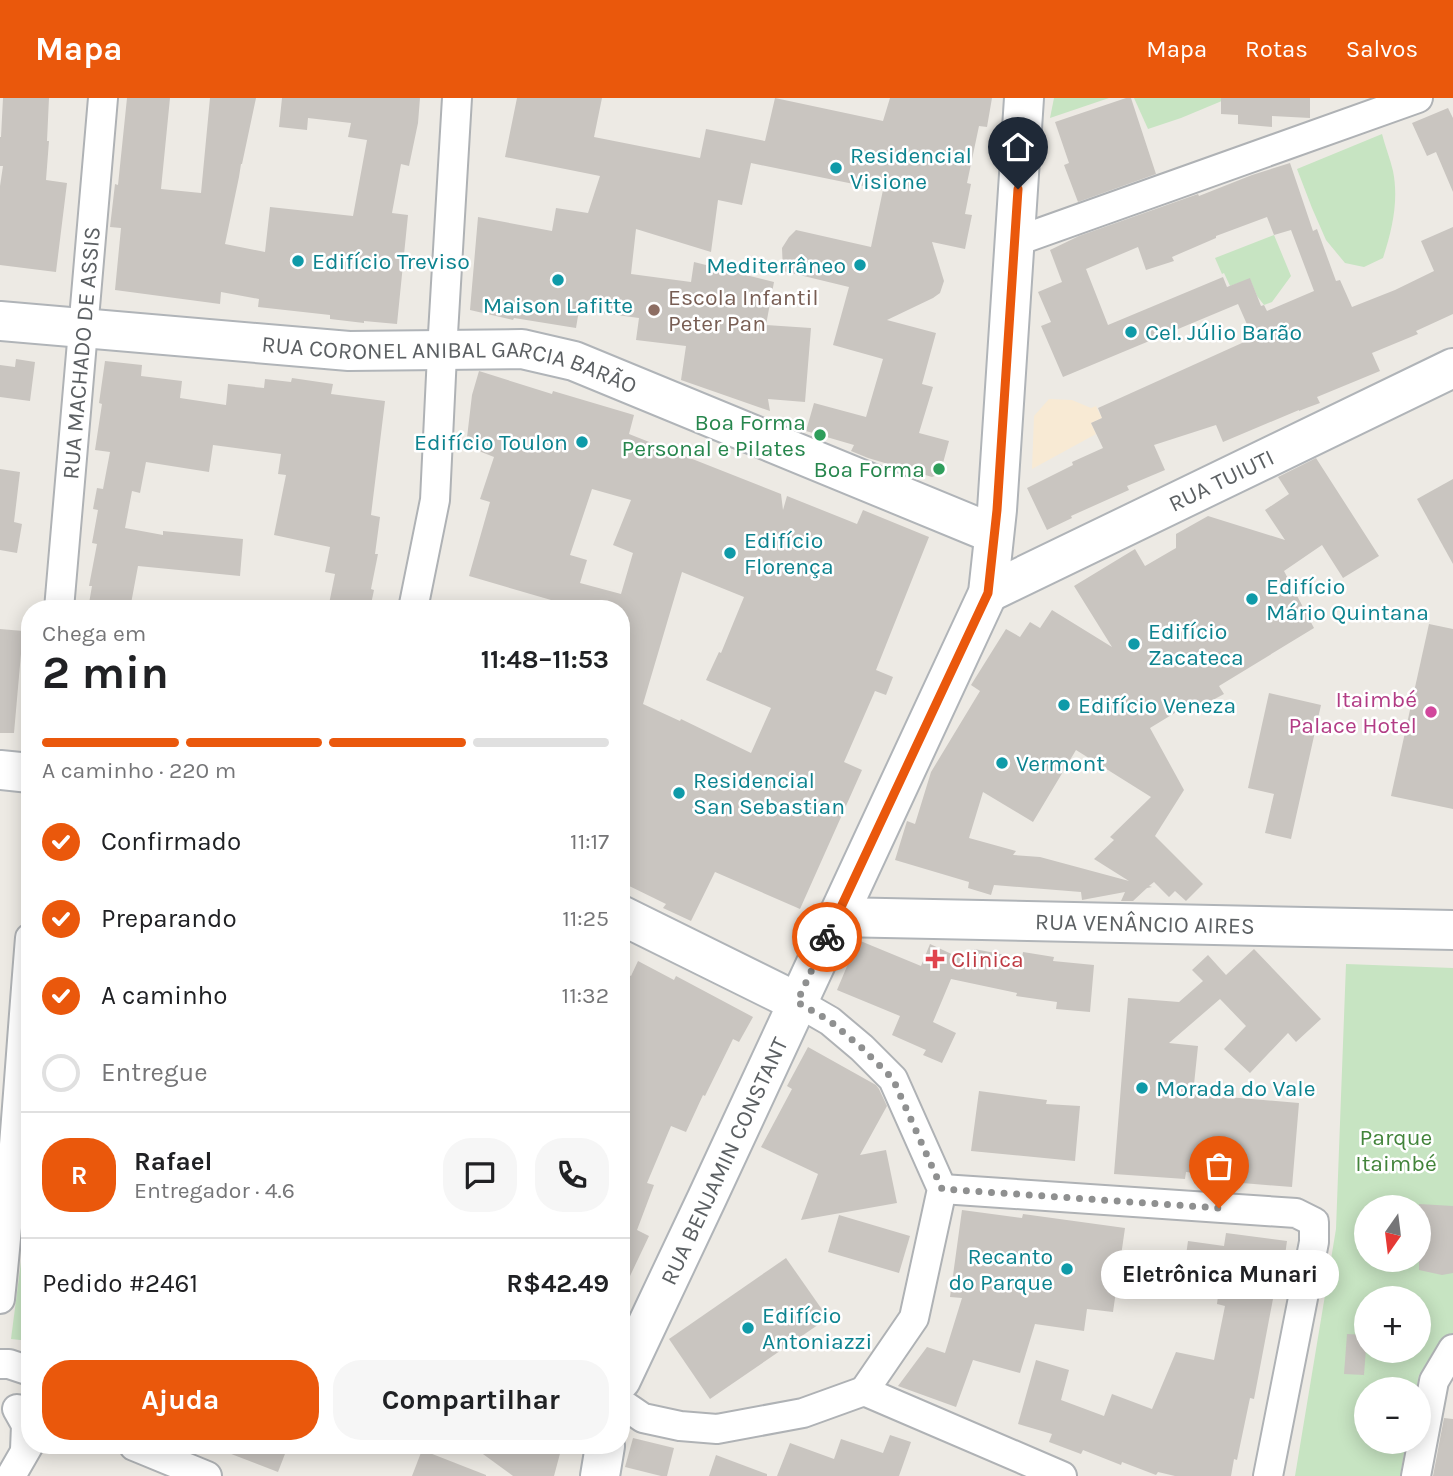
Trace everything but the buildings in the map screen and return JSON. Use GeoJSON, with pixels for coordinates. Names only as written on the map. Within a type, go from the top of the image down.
{"type":"FeatureCollection","features":[{"type":"Feature","properties":{"kind":"street","name":"RUA MACHADO DE ASSIS"},"geometry":{"type":"LineString","coordinates":[[60,600],[103,98]]}},
{"type":"Feature","properties":{"kind":"street"},"geometry":{"type":"LineString","coordinates":[[415,600],[435,500],[457,98]]}},
{"type":"Feature","properties":{"kind":"street","name":"RUA BENJAMIN CONSTANT"},"geometry":{"type":"LineString","coordinates":[[630,1361],[988,593],[1024,98]]}},
{"type":"Feature","properties":{"kind":"street"},"geometry":{"type":"LineString","coordinates":[[1014,242],[1418,98]]}},
{"type":"Feature","properties":{"kind":"street","name":"RUA CORONEL ANIBAL GARCIA BARÃO"},"geometry":{"type":"LineString","coordinates":[[0,321],[349,351],[522,349],[574,361],[994,534]]}},
{"type":"Feature","properties":{"kind":"street","name":"RUA TUIUTI"},"geometry":{"type":"LineString","coordinates":[[988,593],[1453,368]]}},
{"type":"Feature","properties":{"kind":"street"},"geometry":{"type":"LineString","coordinates":[[0,770],[21,772]]}},
{"type":"Feature","properties":{"kind":"street","name":"RUA VENÂNCIO AIRES"},"geometry":{"type":"LineString","coordinates":[[837,917],[1453,930]]}},
{"type":"Feature","properties":{"kind":"street"},"geometry":{"type":"LineString","coordinates":[[630,919],[797,1002],[830,1021],[862,1048],[893,1079],[942,1189],[914,1318],[864,1391],[803,1413],[717,1429],[680,1426],[643,1418],[630,1409]]}},
{"type":"Feature","properties":{"kind":"street"},"geometry":{"type":"LineString","coordinates":[[0,1299],[21,1054]]}},
{"type":"Feature","properties":{"kind":"street"},"geometry":{"type":"LineString","coordinates":[[942,1189],[1296,1213],[1314,1222],[1314,1242],[1268,1476]]}},
{"type":"Feature","properties":{"kind":"street"},"geometry":{"type":"LineString","coordinates":[[1416,1476],[1453,1349]]}},
{"type":"Feature","properties":{"kind":"street"},"geometry":{"type":"LineString","coordinates":[[864,1391],[1062,1476]]}},
{"type":"Feature","properties":{"kind":"street"},"geometry":{"type":"LineString","coordinates":[[11,1476],[23,1454]]}},
{"type":"Feature","properties":{"kind":"street"},"geometry":{"type":"LineString","coordinates":[[153,1454],[207,1476]]}},
{"type":"Feature","properties":{"kind":"street"},"geometry":{"type":"LineString","coordinates":[[600,1476],[604,1454]]}},
{"type":"Feature","properties":{"kind":"green space"},"geometry":{"type":"Polygon","coordinates":[[[1054,98],[1109,98],[1050,118],[1054,98]]]}},
{"type":"Feature","properties":{"kind":"green space"},"geometry":{"type":"Polygon","coordinates":[[[1134,98],[1229,98],[1148,129],[1134,98]]]}},
{"type":"Feature","properties":{"kind":"green space"},"geometry":{"type":"Polygon","coordinates":[[[1382,134],[1395,182],[1394,215],[1383,258],[1364,267],[1345,263],[1326,240],[1297,169],[1382,134]]]}},
{"type":"Feature","properties":{"kind":"green space"},"geometry":{"type":"Polygon","coordinates":[[[1274,235],[1291,276],[1272,302],[1264,305],[1250,279],[1230,286],[1215,258],[1274,235]]]}},
{"type":"Feature","properties":{"kind":"green space","name":"Parque Itaimbé"},"geometry":{"type":"Polygon","coordinates":[[[1346,964],[1453,968],[1453,1338],[1431,1362],[1431,1286],[1354,1286],[1354,1363],[1430,1363],[1419,1377],[1354,1377],[1354,1454],[1404,1454],[1400,1476],[1295,1476],[1336,1229],[1346,964]]]}},
{"type":"Feature","properties":{"kind":"green space"},"geometry":{"type":"Polygon","coordinates":[[[21,1262],[21,1340],[11,1339],[21,1262]]]}},
{"type":"Feature","properties":{"kind":"sand"},"geometry":{"type":"Polygon","coordinates":[[[1049,399],[1072,400],[1091,408],[1096,406],[1102,418],[1091,423],[1096,434],[1032,469],[1034,416],[1049,399]]]}},
{"type":"Feature","properties":{"kind":"way so far"},"geometry":{"type":"LineString","coordinates":[[827,937],[797,1002],[830,1021],[893,1079],[942,1189],[1219,1208]]}},
{"type":"Feature","properties":{"kind":"place","name":"Residencial Visione"},"geometry":{"type":"Point","coordinates":[836,168]}},
{"type":"Feature","properties":{"kind":"place","name":"Edifício Treviso"},"geometry":{"type":"Point","coordinates":[298,261]}},
{"type":"Feature","properties":{"kind":"place","name":"Mediterrâneo"},"geometry":{"type":"Point","coordinates":[860,265]}},
{"type":"Feature","properties":{"kind":"place","name":"Maison Lafitte"},"geometry":{"type":"Point","coordinates":[558,280]}},
{"type":"Feature","properties":{"kind":"place","name":"Escola Infantil Peter Pan"},"geometry":{"type":"Point","coordinates":[654,310]}},
{"type":"Feature","properties":{"kind":"place","name":"Cel. Júlio Barão"},"geometry":{"type":"Point","coordinates":[1131,332]}},
{"type":"Feature","properties":{"kind":"place","name":"Boa Forma Personal e Pilates"},"geometry":{"type":"Point","coordinates":[820,435]}},
{"type":"Feature","properties":{"kind":"place","name":"Edifício Toulon"},"geometry":{"type":"Point","coordinates":[582,442]}},
{"type":"Feature","properties":{"kind":"place","name":"Boa Forma"},"geometry":{"type":"Point","coordinates":[939,469]}},
{"type":"Feature","properties":{"kind":"place","name":"Edifício Florença"},"geometry":{"type":"Point","coordinates":[730,553]}},
{"type":"Feature","properties":{"kind":"place","name":"Edifício Mário Quintana"},"geometry":{"type":"Point","coordinates":[1252,599]}},
{"type":"Feature","properties":{"kind":"place","name":"Edifício Zacateca"},"geometry":{"type":"Point","coordinates":[1134,644]}},
{"type":"Feature","properties":{"kind":"place","name":"Edifício Veneza"},"geometry":{"type":"Point","coordinates":[1064,705]}},
{"type":"Feature","properties":{"kind":"place","name":"Itaimbé Palace Hotel"},"geometry":{"type":"Point","coordinates":[1431,712]}},
{"type":"Feature","properties":{"kind":"place","name":"Vermont"},"geometry":{"type":"Point","coordinates":[1002,763]}},
{"type":"Feature","properties":{"kind":"place","name":"Residencial San Sebastian"},"geometry":{"type":"Point","coordinates":[679,793]}},
{"type":"Feature","properties":{"kind":"place","name":"Clinica"},"geometry":{"type":"Point","coordinates":[935,959]}},
{"type":"Feature","properties":{"kind":"place","name":"Morada do Vale"},"geometry":{"type":"Point","coordinates":[1142,1088]}},
{"type":"Feature","properties":{"kind":"place","name":"Eletrônica Munari"},"geometry":{"type":"Point","coordinates":[1219,1208]}},
{"type":"Feature","properties":{"kind":"place","name":"Recanto do Parque"},"geometry":{"type":"Point","coordinates":[1067,1269]}},
{"type":"Feature","properties":{"kind":"place","name":"Edifício Antoniazzi"},"geometry":{"type":"Point","coordinates":[748,1328]}},
{"type":"Feature","properties":{"kind":"route"},"geometry":{"type":"LineString","coordinates":[[827,937],[988,593],[997,510],[1018,189]]}}]}
